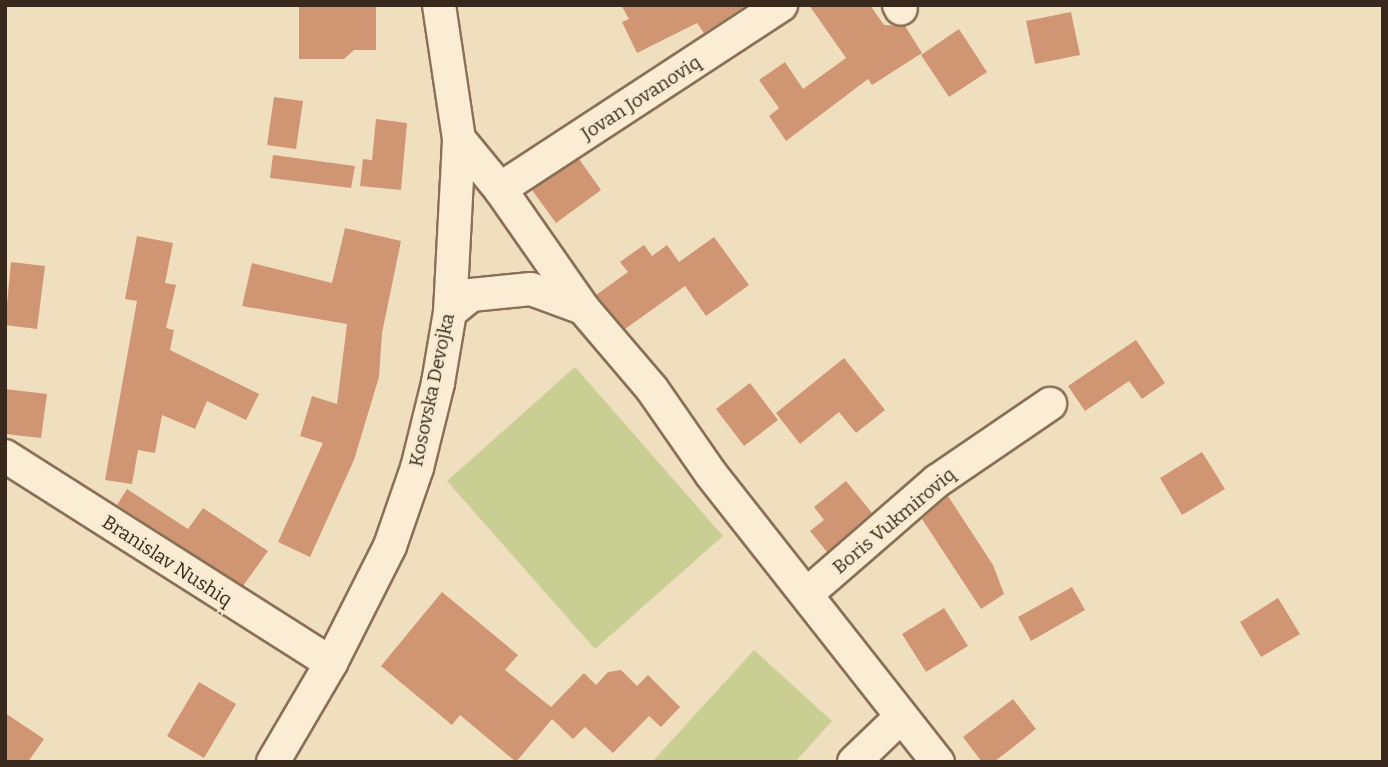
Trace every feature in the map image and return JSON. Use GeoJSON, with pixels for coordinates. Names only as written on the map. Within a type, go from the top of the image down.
{"type":"FeatureCollection","features":[{"type":"Feature","properties":{"kind":"street","name":"Kosovska Devojka"},"geometry":{"type":"LineString","coordinates":[[287,757],[390,545],[417,468],[450,312],[459,139],[439,5]]}},
{"type":"Feature","properties":{"kind":"street","name":"Jovan Jovanoviq"},"geometry":{"type":"LineString","coordinates":[[500,189],[781,5]]}},
{"type":"Feature","properties":{"kind":"street"},"geometry":{"type":"LineString","coordinates":[[459,139],[500,189],[583,308],[938,762]]}},
{"type":"Feature","properties":{"kind":"street"},"geometry":{"type":"LineString","coordinates":[[450,312],[471,295],[530,289],[583,308]]}},
{"type":"Feature","properties":{"kind":"street","name":"Boris Vukmiroviq"},"geometry":{"type":"LineString","coordinates":[[808,593],[937,481],[1050,404]]}},
{"type":"Feature","properties":{"kind":"street","name":"Branislav Nushiq"},"geometry":{"type":"LineString","coordinates":[[5,456],[331,663]]}},
{"type":"Feature","properties":{"kind":"street"},"geometry":{"type":"LineString","coordinates":[[854,762],[901,717]]}},
{"type":"Feature","properties":{"kind":"green space"},"geometry":{"type":"Polygon","coordinates":[[[575,367],[723,536],[595,649],[447,481],[575,367]]]}},
{"type":"Feature","properties":{"kind":"green space"},"geometry":{"type":"Polygon","coordinates":[[[754,650],[832,721],[795,762],[652,762],[754,650]]]}},
{"type":"Feature","properties":{"kind":"building"},"geometry":{"type":"Polygon","coordinates":[[[299,5],[376,5],[376,50],[354,50],[344,59],[299,59],[299,5]]]}},
{"type":"Feature","properties":{"kind":"building"},"geometry":{"type":"Polygon","coordinates":[[[621,5],[747,5],[704,33],[697,23],[637,53],[622,22],[629,19],[621,5]]]}},
{"type":"Feature","properties":{"kind":"building"},"geometry":{"type":"Polygon","coordinates":[[[809,5],[870,5],[884,25],[905,26],[922,53],[872,85],[868,79],[786,141],[769,116],[779,108],[759,80],[785,62],[803,89],[846,58],[809,5]]]}},
{"type":"Feature","properties":{"kind":"building"},"geometry":{"type":"Polygon","coordinates":[[[1071,12],[1080,55],[1035,64],[1026,21],[1071,12]]]}},
{"type":"Feature","properties":{"kind":"building"},"geometry":{"type":"Polygon","coordinates":[[[959,29],[987,72],[949,97],[921,55],[959,29]]]}},
{"type":"Feature","properties":{"kind":"building"},"geometry":{"type":"Polygon","coordinates":[[[274,97],[303,101],[296,149],[267,145],[274,97]]]}},
{"type":"Feature","properties":{"kind":"building"},"geometry":{"type":"Polygon","coordinates":[[[376,119],[407,123],[401,190],[360,186],[363,159],[372,160],[376,119]]]}},
{"type":"Feature","properties":{"kind":"building"},"geometry":{"type":"Polygon","coordinates":[[[273,155],[355,166],[351,188],[270,178],[273,155]]]}},
{"type":"Feature","properties":{"kind":"building"},"geometry":{"type":"Polygon","coordinates":[[[579,159],[601,190],[556,223],[532,190],[579,159]]]}},
{"type":"Feature","properties":{"kind":"building"},"geometry":{"type":"Polygon","coordinates":[[[345,228],[401,241],[382,333],[379,377],[354,460],[310,557],[278,542],[323,443],[300,436],[312,396],[337,404],[347,324],[242,306],[252,263],[332,283],[345,228]]]}},
{"type":"Feature","properties":{"kind":"building"},"geometry":{"type":"Polygon","coordinates":[[[137,236],[173,243],[165,283],[176,285],[166,328],[174,330],[170,350],[259,394],[246,420],[207,401],[195,429],[162,415],[155,453],[138,450],[132,484],[105,480],[137,301],[125,299],[137,236]]]}},
{"type":"Feature","properties":{"kind":"building"},"geometry":{"type":"Polygon","coordinates":[[[714,237],[749,285],[706,316],[685,286],[625,329],[596,295],[628,272],[620,262],[644,245],[652,256],[667,245],[679,262],[714,237]]]}},
{"type":"Feature","properties":{"kind":"building"},"geometry":{"type":"Polygon","coordinates":[[[11,262],[45,266],[37,329],[5,325],[11,262]]]}},
{"type":"Feature","properties":{"kind":"building"},"geometry":{"type":"Polygon","coordinates":[[[1136,340],[1165,383],[1142,399],[1129,381],[1085,411],[1068,386],[1136,340]]]}},
{"type":"Feature","properties":{"kind":"building"},"geometry":{"type":"Polygon","coordinates":[[[844,358],[885,410],[856,433],[839,412],[800,444],[776,413],[844,358]]]}},
{"type":"Feature","properties":{"kind":"building"},"geometry":{"type":"Polygon","coordinates":[[[750,383],[778,420],[744,446],[716,409],[750,383]]]}},
{"type":"Feature","properties":{"kind":"building"},"geometry":{"type":"Polygon","coordinates":[[[5,389],[47,394],[41,438],[5,434],[5,389]]]}},
{"type":"Feature","properties":{"kind":"building"},"geometry":{"type":"Polygon","coordinates":[[[1202,452],[1225,489],[1182,515],[1160,478],[1202,452]]]}},
{"type":"Feature","properties":{"kind":"building"},"geometry":{"type":"Polygon","coordinates":[[[846,481],[872,513],[827,552],[810,531],[824,520],[814,507],[846,481]]]}},
{"type":"Feature","properties":{"kind":"building"},"geometry":{"type":"Polygon","coordinates":[[[127,489],[188,529],[203,508],[268,551],[243,586],[117,505],[127,489]]]}},
{"type":"Feature","properties":{"kind":"building"},"geometry":{"type":"Polygon","coordinates":[[[948,496],[993,565],[1004,594],[981,609],[922,519],[948,496]]]}},
{"type":"Feature","properties":{"kind":"building"},"geometry":{"type":"Polygon","coordinates":[[[1072,587],[1085,610],[1031,641],[1018,617],[1072,587]]]}},
{"type":"Feature","properties":{"kind":"building"},"geometry":{"type":"Polygon","coordinates":[[[442,592],[518,655],[505,670],[551,707],[584,673],[596,685],[608,672],[621,670],[637,686],[648,675],[680,707],[661,727],[649,716],[613,753],[585,727],[573,739],[552,719],[516,762],[460,715],[452,725],[381,666],[442,592]]]}},
{"type":"Feature","properties":{"kind":"building"},"geometry":{"type":"Polygon","coordinates":[[[1278,598],[1300,634],[1261,657],[1240,622],[1278,598]]]}},
{"type":"Feature","properties":{"kind":"building"},"geometry":{"type":"Polygon","coordinates":[[[944,608],[968,646],[926,672],[902,634],[944,608]]]}},
{"type":"Feature","properties":{"kind":"building"},"geometry":{"type":"Polygon","coordinates":[[[199,682],[236,704],[204,758],[167,736],[199,682]]]}},
{"type":"Feature","properties":{"kind":"building"},"geometry":{"type":"Polygon","coordinates":[[[1013,699],[1036,729],[994,762],[982,762],[963,737],[1013,699]]]}},
{"type":"Feature","properties":{"kind":"building"},"geometry":{"type":"Polygon","coordinates":[[[5,713],[44,739],[28,762],[5,762],[5,713]]]}}]}
